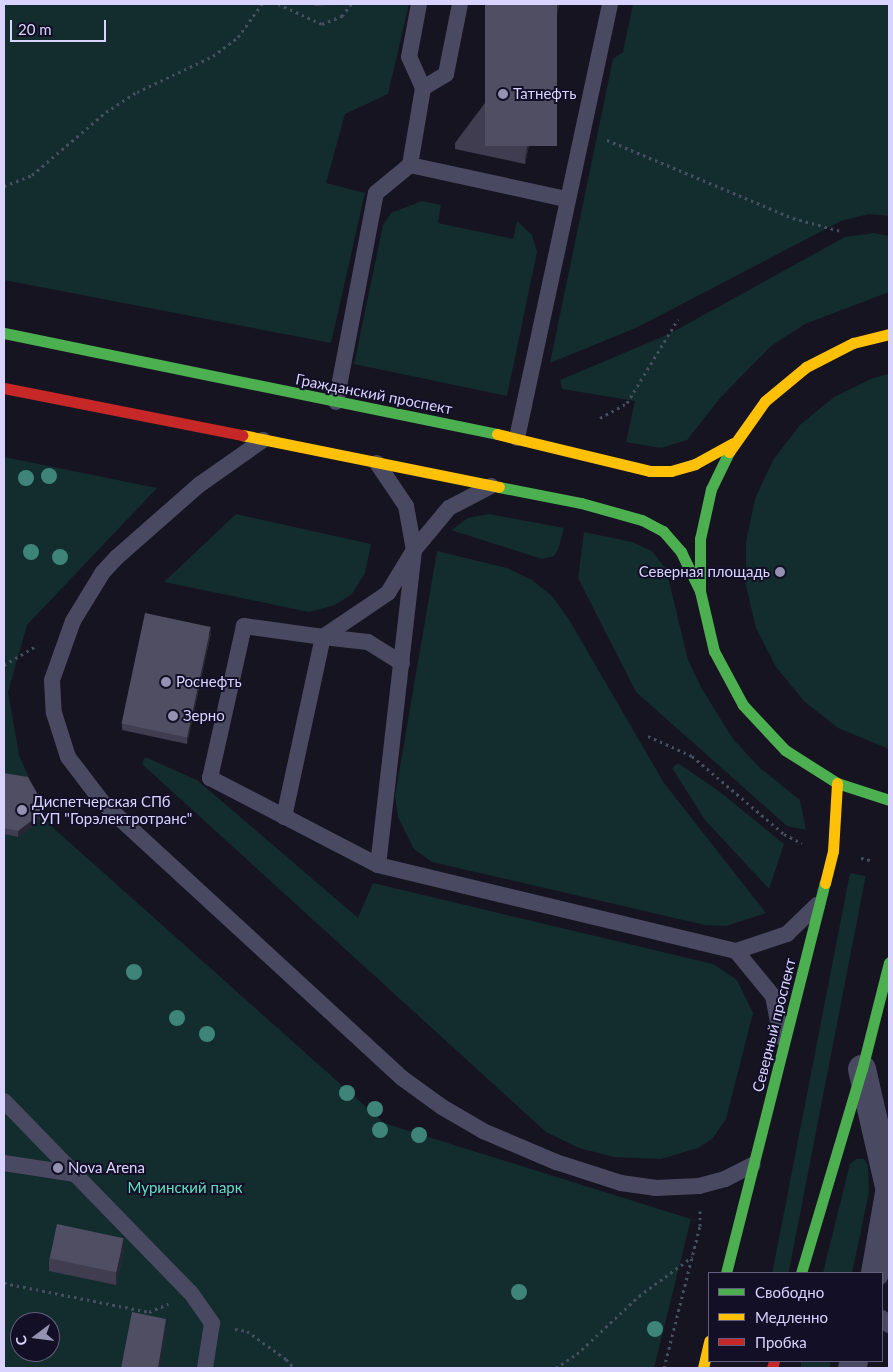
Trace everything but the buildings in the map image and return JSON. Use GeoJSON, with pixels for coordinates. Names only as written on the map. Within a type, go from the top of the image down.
{"type":"FeatureCollection","features":[{"type":"Feature","properties":{"kind":"main road","name":"Гражданский проспект"},"geometry":{"type":"LineString","coordinates":[[4,333],[517,438],[650,471],[671,471],[695,464],[733,443]]}},
{"type":"Feature","properties":{"kind":"main road"},"geometry":{"type":"LineString","coordinates":[[700,591],[700,539],[711,489],[733,443],[765,400],[806,367],[853,343],[889,334]]}},
{"type":"Feature","properties":{"kind":"main road"},"geometry":{"type":"LineString","coordinates":[[4,388],[581,503],[642,520],[663,531],[681,552],[700,591],[714,651],[743,705],[785,750],[837,783],[889,800]]}},
{"type":"Feature","properties":{"kind":"main road","name":"Северный проспект"},"geometry":{"type":"LineString","coordinates":[[726,1272],[833,851],[837,783]]}},
{"type":"Feature","properties":{"kind":"main road"},"geometry":{"type":"LineString","coordinates":[[801,1272],[862,1069],[889,962]]}},
{"type":"Feature","properties":{"kind":"main road"},"geometry":{"type":"LineString","coordinates":[[702,1368],[708,1345]]}},
{"type":"Feature","properties":{"kind":"street"},"geometry":{"type":"LineString","coordinates":[[862,1069],[889,1188]]}},
{"type":"Feature","properties":{"kind":"street"},"geometry":{"type":"LineString","coordinates":[[874,1272],[889,1193]]}},
{"type":"Feature","properties":{"kind":"lane"},"geometry":{"type":"LineString","coordinates":[[336,402],[376,193],[410,165],[423,88],[409,57],[419,4]]}},
{"type":"Feature","properties":{"kind":"lane"},"geometry":{"type":"LineString","coordinates":[[423,88],[446,74],[460,4]]}},
{"type":"Feature","properties":{"kind":"lane"},"geometry":{"type":"LineString","coordinates":[[517,438],[566,198],[610,4]]}},
{"type":"Feature","properties":{"kind":"lane"},"geometry":{"type":"LineString","coordinates":[[410,165],[566,198]]}},
{"type":"Feature","properties":{"kind":"lane"},"geometry":{"type":"LineString","coordinates":[[263,440],[199,485],[116,557],[103,572],[73,621],[52,680],[54,713],[68,757],[103,802],[402,1078],[442,1107],[483,1131],[591,1174],[621,1183],[655,1188],[699,1186],[725,1179],[753,1165]]}},
{"type":"Feature","properties":{"kind":"lane"},"geometry":{"type":"LineString","coordinates":[[377,463],[406,506],[414,550],[378,865]]}},
{"type":"Feature","properties":{"kind":"lane"},"geometry":{"type":"LineString","coordinates":[[284,817],[323,637],[388,593],[414,550],[449,508],[490,486]]}},
{"type":"Feature","properties":{"kind":"lane"},"geometry":{"type":"LineString","coordinates":[[402,663],[368,642],[244,626],[210,778],[378,865],[736,951],[787,934],[821,901]]}},
{"type":"Feature","properties":{"kind":"lane"},"geometry":{"type":"LineString","coordinates":[[736,951],[773,996],[784,1049]]}},
{"type":"Feature","properties":{"kind":"lane"},"geometry":{"type":"LineString","coordinates":[[4,1101],[191,1293],[212,1323],[205,1368]]}},
{"type":"Feature","properties":{"kind":"lane"},"geometry":{"type":"LineString","coordinates":[[4,1163],[75,1174]]}},
{"type":"Feature","properties":{"kind":"path"},"geometry":{"type":"LineString","coordinates":[[4,186],[32,175],[106,112],[137,92],[213,56],[238,37],[262,4]]}},
{"type":"Feature","properties":{"kind":"path"},"geometry":{"type":"LineString","coordinates":[[278,4],[322,24],[342,16],[351,4]]}},
{"type":"Feature","properties":{"kind":"path"},"geometry":{"type":"LineString","coordinates":[[581,129],[793,218],[841,231]]}},
{"type":"Feature","properties":{"kind":"path"},"geometry":{"type":"LineString","coordinates":[[600,418],[627,403],[678,319]]}},
{"type":"Feature","properties":{"kind":"path"},"geometry":{"type":"LineString","coordinates":[[648,736],[692,756],[784,834],[802,843]]}},
{"type":"Feature","properties":{"kind":"path"},"geometry":{"type":"LineString","coordinates":[[664,1368],[700,1226],[699,1186]]}},
{"type":"Feature","properties":{"kind":"path"},"geometry":{"type":"LineString","coordinates":[[556,1368],[577,1354],[639,1296],[692,1257]]}},
{"type":"Feature","properties":{"kind":"path"},"geometry":{"type":"LineString","coordinates":[[4,1283],[149,1312],[191,1293]]}},
{"type":"Feature","properties":{"kind":"path"},"geometry":{"type":"LineString","coordinates":[[212,1323],[247,1332],[286,1359],[294,1368]]}},
{"type":"Feature","properties":{"kind":"green space"},"geometry":{"type":"Polygon","coordinates":[[[4,4],[409,4],[388,94],[345,114],[326,183],[365,193],[331,343],[4,280],[4,4]]]}},
{"type":"Feature","properties":{"kind":"green space"},"geometry":{"type":"Polygon","coordinates":[[[633,4],[889,4],[889,216],[869,214],[841,221],[638,327],[550,363],[613,59],[623,52],[633,4]]]}},
{"type":"Feature","properties":{"kind":"green space"},"geometry":{"type":"Polygon","coordinates":[[[422,201],[441,205],[438,223],[513,239],[517,221],[532,235],[537,252],[507,396],[354,364],[383,225],[391,213],[422,201]]]}},
{"type":"Feature","properties":{"kind":"green space"},"geometry":{"type":"Polygon","coordinates":[[[874,233],[889,236],[889,292],[805,324],[771,346],[721,397],[687,440],[661,448],[626,442],[635,401],[562,389],[560,380],[669,334],[845,237],[874,233]]]}},
{"type":"Feature","properties":{"kind":"green space"},"geometry":{"type":"Polygon","coordinates":[[[889,374],[889,749],[838,728],[804,701],[776,667],[756,628],[746,586],[746,542],[755,499],[773,460],[800,425],[834,397],[873,378],[889,374]]]}},
{"type":"Feature","properties":{"kind":"green space","name":"Муринский парк"},"geometry":{"type":"Polygon","coordinates":[[[4,457],[157,488],[27,625],[8,692],[19,755],[50,825],[384,1123],[691,1219],[654,1368],[4,1368],[4,457]]]}},
{"type":"Feature","properties":{"kind":"green space"},"geometry":{"type":"Polygon","coordinates":[[[236,514],[371,544],[365,573],[352,594],[335,605],[309,612],[164,582],[236,514]]]}},
{"type":"Feature","properties":{"kind":"green space"},"geometry":{"type":"Polygon","coordinates":[[[489,514],[564,528],[558,550],[554,556],[542,559],[451,530],[468,518],[489,514]]]}},
{"type":"Feature","properties":{"kind":"green space"},"geometry":{"type":"Polygon","coordinates":[[[584,532],[632,542],[652,551],[666,569],[688,660],[702,689],[733,739],[760,768],[800,800],[806,830],[787,826],[636,692],[578,578],[584,532]]]}},
{"type":"Feature","properties":{"kind":"green space"},"geometry":{"type":"Polygon","coordinates":[[[437,551],[507,568],[532,580],[552,596],[568,618],[664,783],[766,913],[726,926],[705,925],[432,862],[414,849],[398,817],[395,796],[437,551]]]}},
{"type":"Feature","properties":{"kind":"green space"},"geometry":{"type":"Polygon","coordinates":[[[145,757],[197,780],[358,918],[373,883],[713,964],[737,980],[753,1013],[726,1119],[712,1139],[698,1148],[661,1159],[614,1157],[579,1148],[546,1132],[142,764],[145,757]]]}},
{"type":"Feature","properties":{"kind":"green space"},"geometry":{"type":"Polygon","coordinates":[[[678,763],[720,792],[784,844],[769,889],[705,820],[672,768],[678,763]]]}},
{"type":"Feature","properties":{"kind":"green space"},"geometry":{"type":"Polygon","coordinates":[[[850,873],[866,876],[789,1272],[772,1272],[850,873]]]}},
{"type":"Feature","properties":{"kind":"green space"},"geometry":{"type":"Polygon","coordinates":[[[856,1159],[864,1159],[868,1166],[869,1192],[852,1272],[823,1272],[850,1164],[856,1159]]]}},
{"type":"Feature","properties":{"kind":"green space"},"geometry":{"type":"Polygon","coordinates":[[[801,1362],[830,1362],[830,1368],[801,1368],[801,1362]]]}},
{"type":"Feature","properties":{"kind":"traffic: fast"},"geometry":{"type":"LineString","coordinates":[[4,333],[497,434]]}},
{"type":"Feature","properties":{"kind":"traffic: fast"},"geometry":{"type":"LineString","coordinates":[[729,452],[711,489],[700,539],[700,591],[714,651],[743,705],[785,750],[837,783],[889,800]]}},
{"type":"Feature","properties":{"kind":"traffic: fast"},"geometry":{"type":"LineString","coordinates":[[499,487],[581,503],[642,520],[663,531],[681,552],[700,591]]}},
{"type":"Feature","properties":{"kind":"traffic: fast"},"geometry":{"type":"LineString","coordinates":[[726,1272],[825,883]]}},
{"type":"Feature","properties":{"kind":"traffic: fast"},"geometry":{"type":"LineString","coordinates":[[801,1272],[862,1069],[889,962]]}},
{"type":"Feature","properties":{"kind":"traffic: slow"},"geometry":{"type":"LineString","coordinates":[[729,452],[765,401],[806,367],[853,343],[889,334]]}},
{"type":"Feature","properties":{"kind":"traffic: slow"},"geometry":{"type":"LineString","coordinates":[[497,434],[650,471],[671,471],[695,464],[733,443]]}},
{"type":"Feature","properties":{"kind":"traffic: slow"},"geometry":{"type":"LineString","coordinates":[[242,435],[499,487]]}},
{"type":"Feature","properties":{"kind":"traffic: slow"},"geometry":{"type":"LineString","coordinates":[[825,883],[833,851],[837,783]]}},
{"type":"Feature","properties":{"kind":"traffic: slow"},"geometry":{"type":"LineString","coordinates":[[703,1368],[708,1346]]}},
{"type":"Feature","properties":{"kind":"traffic: jam"},"geometry":{"type":"LineString","coordinates":[[4,388],[242,435]]}},
{"type":"Feature","properties":{"kind":"traffic: jam"},"geometry":{"type":"LineString","coordinates":[[772,1368],[774,1362]]}},
{"type":"Feature","properties":{"kind":"place","name":"Татнефть"},"geometry":{"type":"Point","coordinates":[503,94]}},
{"type":"Feature","properties":{"kind":"place","name":"Северная площадь"},"geometry":{"type":"Point","coordinates":[780,572]}},
{"type":"Feature","properties":{"kind":"place","name":"Роснефть"},"geometry":{"type":"Point","coordinates":[166,682]}},
{"type":"Feature","properties":{"kind":"place","name":"Зерно"},"geometry":{"type":"Point","coordinates":[173,716]}},
{"type":"Feature","properties":{"kind":"place","name":"Диспетчерская СПб ГУП \"Горэлектротранс\""},"geometry":{"type":"Point","coordinates":[22,810]}},
{"type":"Feature","properties":{"kind":"place","name":"Nova Arena"},"geometry":{"type":"Point","coordinates":[58,1168]}}]}
